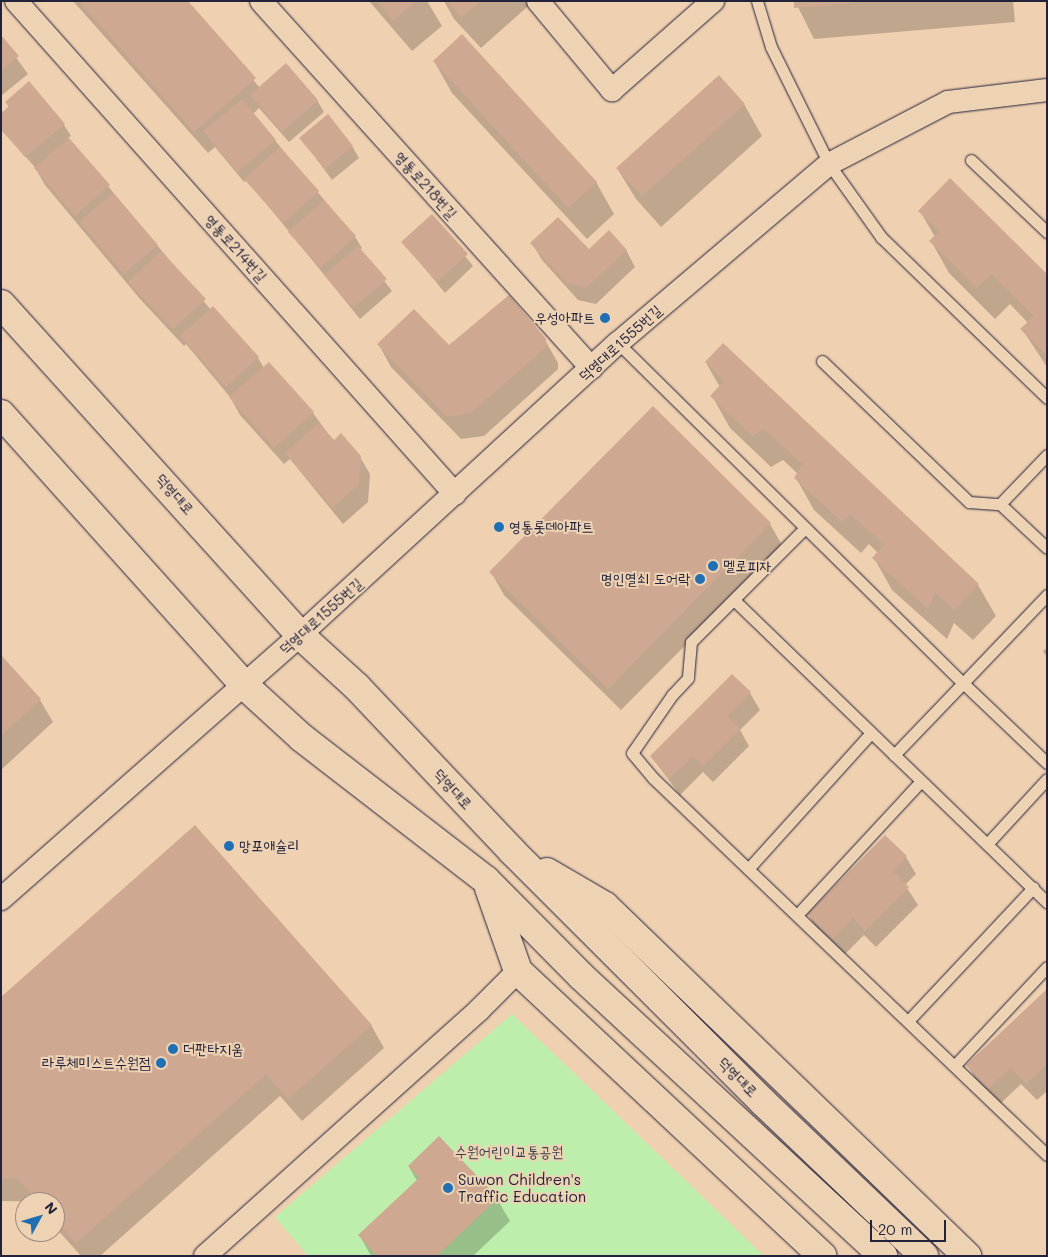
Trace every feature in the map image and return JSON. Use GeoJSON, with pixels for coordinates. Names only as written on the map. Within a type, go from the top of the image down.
{"type":"FeatureCollection","features":[{"type":"Feature","properties":{"kind":"main road","name":"덕영대로"},"geometry":{"type":"LineString","coordinates":[[1,304],[300,635],[357,687],[512,851],[763,1102],[924,1256]]}},
{"type":"Feature","properties":{"kind":"main road","name":"덕영대로"},"geometry":{"type":"LineString","coordinates":[[1,414],[244,685],[302,738],[486,880],[581,976],[883,1256]]}},
{"type":"Feature","properties":{"kind":"main road"},"geometry":{"type":"LineString","coordinates":[[512,851],[605,906],[967,1256]]}},
{"type":"Feature","properties":{"kind":"main road"},"geometry":{"type":"LineString","coordinates":[[486,880],[518,970],[823,1256]]}},
{"type":"Feature","properties":{"kind":"street","name":"영통로214번길"},"geometry":{"type":"LineString","coordinates":[[16,1],[455,494]]}},
{"type":"Feature","properties":{"kind":"street","name":"영통로218번길"},"geometry":{"type":"LineString","coordinates":[[261,1],[591,368]]}},
{"type":"Feature","properties":{"kind":"street"},"geometry":{"type":"LineString","coordinates":[[538,1],[612,90],[713,1]]}},
{"type":"Feature","properties":{"kind":"street","name":"덕영대로1555번길"},"geometry":{"type":"LineString","coordinates":[[1,900],[300,635],[618,343],[829,164],[948,102],[1047,90]]}},
{"type":"Feature","properties":{"kind":"street"},"geometry":{"type":"LineString","coordinates":[[205,1256],[479,1010],[518,970]]}},
{"type":"Feature","properties":{"kind":"lane"},"geometry":{"type":"LineString","coordinates":[[757,1],[771,47],[829,164],[880,236],[1047,398]]}},
{"type":"Feature","properties":{"kind":"lane"},"geometry":{"type":"LineString","coordinates":[[971,160],[1047,232]]}},
{"type":"Feature","properties":{"kind":"lane"},"geometry":{"type":"LineString","coordinates":[[618,343],[962,683],[1047,764]]}},
{"type":"Feature","properties":{"kind":"lane"},"geometry":{"type":"LineString","coordinates":[[822,361],[969,502],[1000,504],[1047,548]]}},
{"type":"Feature","properties":{"kind":"lane"},"geometry":{"type":"LineString","coordinates":[[1000,504],[1047,455]]}},
{"type":"Feature","properties":{"kind":"lane"},"geometry":{"type":"LineString","coordinates":[[805,528],[691,642],[688,678],[672,695],[632,753],[653,778],[1047,1154]]}},
{"type":"Feature","properties":{"kind":"lane"},"geometry":{"type":"LineString","coordinates":[[894,755],[1047,595]]}},
{"type":"Feature","properties":{"kind":"lane"},"geometry":{"type":"LineString","coordinates":[[734,600],[920,782],[1047,902]]}},
{"type":"Feature","properties":{"kind":"lane"},"geometry":{"type":"LineString","coordinates":[[748,869],[871,734]]}},
{"type":"Feature","properties":{"kind":"lane"},"geometry":{"type":"LineString","coordinates":[[987,844],[1047,780]]}},
{"type":"Feature","properties":{"kind":"lane"},"geometry":{"type":"LineString","coordinates":[[797,915],[920,782]]}},
{"type":"Feature","properties":{"kind":"lane"},"geometry":{"type":"LineString","coordinates":[[908,1021],[1033,888]]}},
{"type":"Feature","properties":{"kind":"lane"},"geometry":{"type":"LineString","coordinates":[[955,1065],[1047,967]]}},
{"type":"Feature","properties":{"kind":"green space","name":"수원어린이교통공원"},"geometry":{"type":"Polygon","coordinates":[[[512,1014],[764,1256],[308,1256],[275,1217],[512,1014]]]}},
{"type":"Feature","properties":{"kind":"building"},"geometry":{"type":"Polygon","coordinates":[[[79,1],[188,1],[256,78],[194,132],[79,1]]]}},
{"type":"Feature","properties":{"kind":"building"},"geometry":{"type":"Polygon","coordinates":[[[377,1],[416,1],[393,21],[377,1]]]}},
{"type":"Feature","properties":{"kind":"building"},"geometry":{"type":"Polygon","coordinates":[[[447,1],[480,1],[462,18],[447,1]]]}},
{"type":"Feature","properties":{"kind":"building"},"geometry":{"type":"Polygon","coordinates":[[[794,1],[853,1],[853,3],[794,8],[794,1]]]}},
{"type":"Feature","properties":{"kind":"building"},"geometry":{"type":"Polygon","coordinates":[[[462,34],[597,182],[568,208],[433,61],[462,34]]]}},
{"type":"Feature","properties":{"kind":"building"},"geometry":{"type":"Polygon","coordinates":[[[1,35],[19,56],[1,71],[1,35]]]}},
{"type":"Feature","properties":{"kind":"building"},"geometry":{"type":"Polygon","coordinates":[[[286,63],[318,100],[282,132],[250,95],[286,63]]]}},
{"type":"Feature","properties":{"kind":"building"},"geometry":{"type":"Polygon","coordinates":[[[719,75],[745,104],[642,196],[616,168],[719,75]]]}},
{"type":"Feature","properties":{"kind":"building"},"geometry":{"type":"Polygon","coordinates":[[[29,81],[65,124],[25,157],[1,129],[1,113],[9,107],[5,102],[29,81]]]}},
{"type":"Feature","properties":{"kind":"building"},"geometry":{"type":"Polygon","coordinates":[[[242,99],[276,140],[237,172],[203,131],[242,99]]]}},
{"type":"Feature","properties":{"kind":"building"},"geometry":{"type":"Polygon","coordinates":[[[328,114],[353,146],[325,169],[299,138],[328,114]]]}},
{"type":"Feature","properties":{"kind":"building"},"geometry":{"type":"Polygon","coordinates":[[[69,138],[110,185],[75,216],[34,168],[69,138]]]}},
{"type":"Feature","properties":{"kind":"building"},"geometry":{"type":"Polygon","coordinates":[[[280,147],[319,191],[283,223],[244,179],[280,147]]]}},
{"type":"Feature","properties":{"kind":"building"},"geometry":{"type":"Polygon","coordinates":[[[950,178],[1047,274],[1047,355],[1020,329],[1034,316],[991,274],[977,288],[929,241],[939,231],[918,211],[950,178]]]}},
{"type":"Feature","properties":{"kind":"building"},"geometry":{"type":"Polygon","coordinates":[[[113,193],[158,245],[124,274],[79,222],[113,193]]]}},
{"type":"Feature","properties":{"kind":"building"},"geometry":{"type":"Polygon","coordinates":[[[324,200],[356,236],[320,268],[288,232],[324,200]]]}},
{"type":"Feature","properties":{"kind":"building"},"geometry":{"type":"Polygon","coordinates":[[[432,214],[468,254],[437,282],[401,242],[432,214]]]}},
{"type":"Feature","properties":{"kind":"building"},"geometry":{"type":"Polygon","coordinates":[[[558,217],[589,249],[609,230],[627,250],[586,288],[567,283],[530,243],[558,217]]]}},
{"type":"Feature","properties":{"kind":"building"},"geometry":{"type":"Polygon","coordinates":[[[358,246],[387,279],[353,308],[324,275],[358,246]]]}},
{"type":"Feature","properties":{"kind":"building"},"geometry":{"type":"Polygon","coordinates":[[[161,251],[206,299],[173,329],[128,282],[161,251]]]}},
{"type":"Feature","properties":{"kind":"building"},"geometry":{"type":"Polygon","coordinates":[[[509,295],[546,339],[546,347],[471,413],[447,417],[377,344],[414,309],[449,345],[509,295]]]}},
{"type":"Feature","properties":{"kind":"building"},"geometry":{"type":"Polygon","coordinates":[[[213,306],[259,357],[226,387],[180,336],[213,306]]]}},
{"type":"Feature","properties":{"kind":"building"},"geometry":{"type":"Polygon","coordinates":[[[723,343],[979,584],[954,610],[935,592],[928,609],[872,558],[884,545],[850,514],[842,522],[794,478],[802,464],[764,429],[752,436],[710,396],[724,381],[705,362],[723,343]]]}},
{"type":"Feature","properties":{"kind":"building"},"geometry":{"type":"Polygon","coordinates":[[[269,362],[314,412],[274,448],[229,397],[269,362]]]}},
{"type":"Feature","properties":{"kind":"building"},"geometry":{"type":"Polygon","coordinates":[[[653,406],[771,523],[608,689],[489,572],[653,406]]]}},
{"type":"Feature","properties":{"kind":"building"},"geometry":{"type":"Polygon","coordinates":[[[319,423],[334,440],[341,433],[361,456],[359,484],[332,508],[285,453],[319,423]]]}},
{"type":"Feature","properties":{"kind":"building"},"geometry":{"type":"Polygon","coordinates":[[[1,655],[41,699],[1,736],[1,655]]]}},
{"type":"Feature","properties":{"kind":"building"},"geometry":{"type":"Polygon","coordinates":[[[732,674],[751,692],[727,716],[740,729],[703,766],[693,756],[669,779],[650,756],[732,674]]]}},
{"type":"Feature","properties":{"kind":"building","name":"더판타지움"},"geometry":{"type":"Polygon","coordinates":[[[195,825],[372,1025],[288,1099],[266,1074],[76,1243],[65,1231],[65,1192],[29,1192],[17,1178],[1,1179],[1,997],[195,825]]]}},
{"type":"Feature","properties":{"kind":"building"},"geometry":{"type":"Polygon","coordinates":[[[885,835],[907,856],[893,871],[909,887],[865,931],[853,918],[832,939],[807,914],[885,835]]]}},
{"type":"Feature","properties":{"kind":"building"},"geometry":{"type":"Polygon","coordinates":[[[1047,989],[1047,1065],[1026,1084],[1011,1068],[988,1089],[966,1065],[1047,989]]]}},
{"type":"Feature","properties":{"kind":"building","name":"Suwon Children's Traffic Education"},"geometry":{"type":"Polygon","coordinates":[[[439,1136],[498,1198],[437,1256],[377,1256],[358,1235],[419,1178],[408,1166],[439,1136]]]}},
{"type":"Feature","properties":{"kind":"place","name":"우성아파트"},"geometry":{"type":"Point","coordinates":[605,318]}},
{"type":"Feature","properties":{"kind":"place","name":"영통롯데아파트"},"geometry":{"type":"Point","coordinates":[499,527]}},
{"type":"Feature","properties":{"kind":"place","name":"멜로피자"},"geometry":{"type":"Point","coordinates":[713,566]}},
{"type":"Feature","properties":{"kind":"place","name":"명인열쇠 도어락"},"geometry":{"type":"Point","coordinates":[700,579]}},
{"type":"Feature","properties":{"kind":"place","name":"망포애슐리"},"geometry":{"type":"Point","coordinates":[229,846]}},
{"type":"Feature","properties":{"kind":"place","name":"더판타지움"},"geometry":{"type":"Point","coordinates":[173,1049]}},
{"type":"Feature","properties":{"kind":"place","name":"라루체미스트수원점"},"geometry":{"type":"Point","coordinates":[161,1063]}},
{"type":"Feature","properties":{"kind":"place","name":"Suwon Children's Traffic Education"},"geometry":{"type":"Point","coordinates":[448,1188]}}]}
